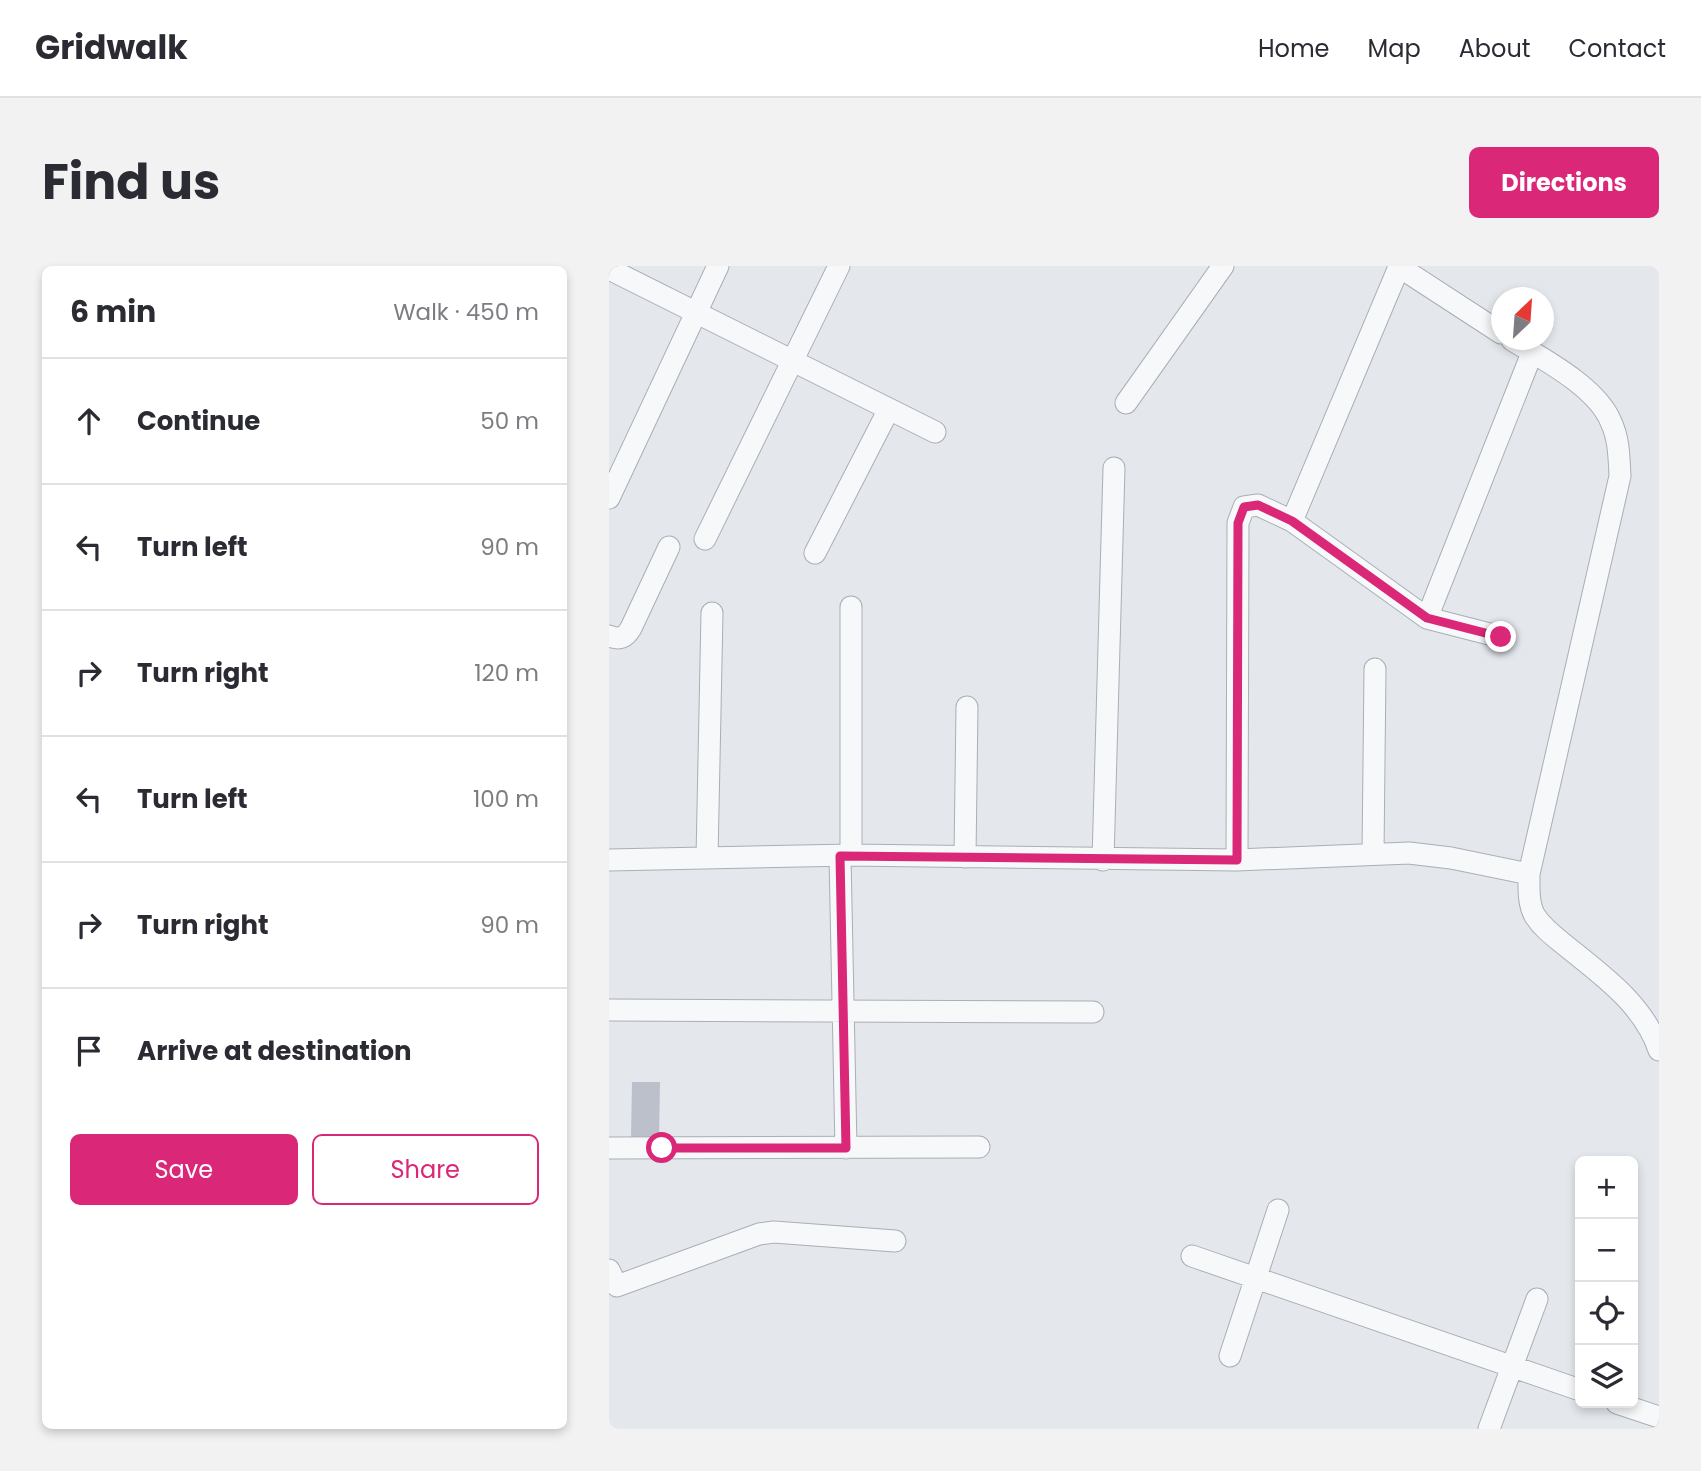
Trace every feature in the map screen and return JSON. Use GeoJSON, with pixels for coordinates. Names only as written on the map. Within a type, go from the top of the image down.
{"type":"FeatureCollection","features":[{"type":"Feature","properties":{"kind":"street"},"geometry":{"type":"LineString","coordinates":[[609,498],[718,266]]}},
{"type":"Feature","properties":{"kind":"street"},"geometry":{"type":"LineString","coordinates":[[705,539],[839,266]]}},
{"type":"Feature","properties":{"kind":"street"},"geometry":{"type":"LineString","coordinates":[[1126,403],[1223,266]]}},
{"type":"Feature","properties":{"kind":"street"},"geometry":{"type":"LineString","coordinates":[[1292,521],[1398,266],[1491,326]]}},
{"type":"Feature","properties":{"kind":"street"},"geometry":{"type":"LineString","coordinates":[[609,269],[935,432]]}},
{"type":"Feature","properties":{"kind":"street"},"geometry":{"type":"LineString","coordinates":[[1527,350],[1582,386],[1610,419],[1618,440],[1620,475],[1529,874],[1529,893],[1534,914],[1543,927],[1650,1013],[1659,1050]]}},
{"type":"Feature","properties":{"kind":"street"},"geometry":{"type":"LineString","coordinates":[[1427,618],[1532,353]]}},
{"type":"Feature","properties":{"kind":"street"},"geometry":{"type":"LineString","coordinates":[[815,553],[889,409]]}},
{"type":"Feature","properties":{"kind":"street"},"geometry":{"type":"LineString","coordinates":[[1103,860],[1114,468]]}},
{"type":"Feature","properties":{"kind":"street"},"geometry":{"type":"LineString","coordinates":[[1237,860],[1238,523],[1244,507],[1258,505],[1292,521],[1427,618],[1501,637]]}},
{"type":"Feature","properties":{"kind":"street"},"geometry":{"type":"LineString","coordinates":[[609,636],[618,640],[626,637],[669,547]]}},
{"type":"Feature","properties":{"kind":"street"},"geometry":{"type":"LineString","coordinates":[[846,1148],[845,856],[851,607]]}},
{"type":"Feature","properties":{"kind":"street"},"geometry":{"type":"LineString","coordinates":[[707,858],[712,613]]}},
{"type":"Feature","properties":{"kind":"street"},"geometry":{"type":"LineString","coordinates":[[1373,854],[1375,668]]}},
{"type":"Feature","properties":{"kind":"street"},"geometry":{"type":"LineString","coordinates":[[965,857],[967,707]]}},
{"type":"Feature","properties":{"kind":"street"},"geometry":{"type":"LineString","coordinates":[[609,860],[845,856],[1237,860],[1409,853],[1451,858],[1529,874]]}},
{"type":"Feature","properties":{"kind":"street"},"geometry":{"type":"LineString","coordinates":[[609,1010],[1093,1012]]}},
{"type":"Feature","properties":{"kind":"street"},"geometry":{"type":"LineString","coordinates":[[609,1148],[979,1147]]}},
{"type":"Feature","properties":{"kind":"street"},"geometry":{"type":"LineString","coordinates":[[1230,1356],[1278,1210]]}},
{"type":"Feature","properties":{"kind":"street"},"geometry":{"type":"LineString","coordinates":[[612,1287],[758,1234],[774,1232],[895,1241]]}},
{"type":"Feature","properties":{"kind":"street"},"geometry":{"type":"LineString","coordinates":[[1192,1256],[1575,1388]]}},
{"type":"Feature","properties":{"kind":"street"},"geometry":{"type":"LineString","coordinates":[[1489,1429],[1537,1299]]}},
{"type":"Feature","properties":{"kind":"street"},"geometry":{"type":"LineString","coordinates":[[1630,1408],[1656,1418]]}},
{"type":"Feature","properties":{"kind":"building"},"geometry":{"type":"Polygon","coordinates":[[[632,1082],[660,1082],[659,1139],[631,1138],[632,1082]]]}},
{"type":"Feature","properties":{"kind":"route"},"geometry":{"type":"LineString","coordinates":[[662,1148],[846,1148],[840,856],[1237,860],[1238,523],[1244,507],[1258,505],[1292,521],[1427,618],[1501,637]]}}]}
